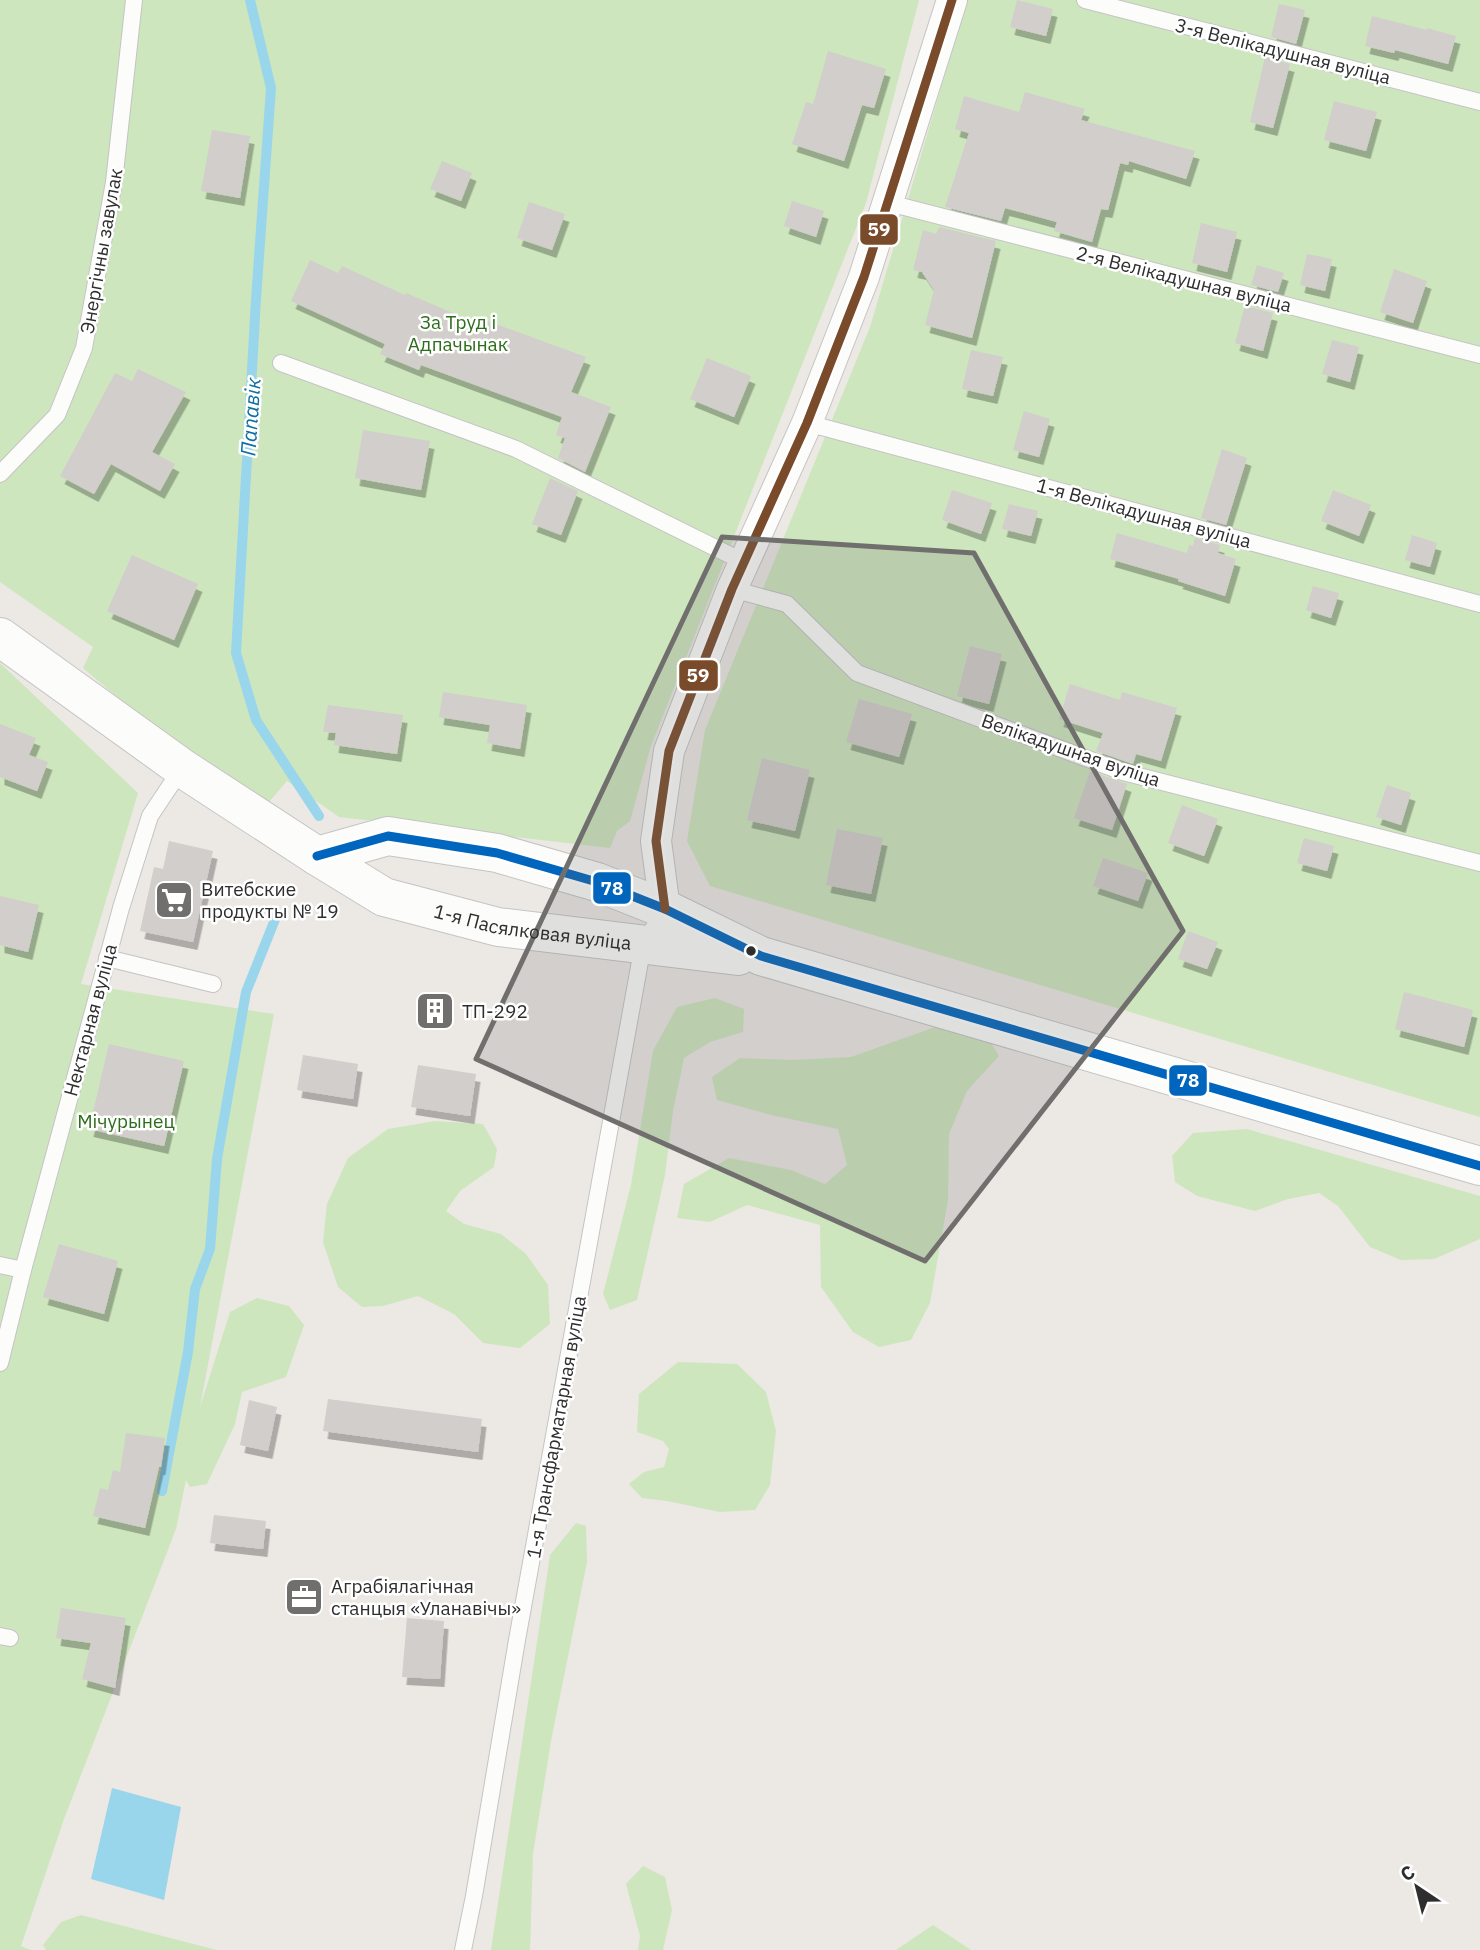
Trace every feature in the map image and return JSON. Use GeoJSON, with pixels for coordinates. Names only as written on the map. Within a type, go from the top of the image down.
{"type":"FeatureCollection","features":[{"type":"Feature","properties":{"kind":"street"},"geometry":{"type":"LineString","coordinates":[[664,909],[656,841],[669,751],[738,575],[807,423],[864,277],[889,203],[945,2]]}},
{"type":"Feature","properties":{"kind":"street","name":"1-я Пасялковая вуліца"},"geometry":{"type":"LineString","coordinates":[[0,637],[182,768],[384,897],[498,928],[737,957],[761,956]]}},
{"type":"Feature","properties":{"kind":"street"},"geometry":{"type":"LineString","coordinates":[[317,856],[388,836],[497,853],[597,882],[664,909],[761,956],[1480,1166]]}},
{"type":"Feature","properties":{"kind":"lane","name":"Энергічны завулак"},"geometry":{"type":"LineString","coordinates":[[0,474],[57,415],[84,348],[114,182],[134,0]]}},
{"type":"Feature","properties":{"kind":"lane","name":"3-я Велікадушная вуліца"},"geometry":{"type":"LineString","coordinates":[[1085,0],[1480,102]]}},
{"type":"Feature","properties":{"kind":"lane","name":"2-я Велікадушная вуліца"},"geometry":{"type":"LineString","coordinates":[[889,203],[1480,355]]}},
{"type":"Feature","properties":{"kind":"lane","name":"Велікадушная вуліца"},"geometry":{"type":"LineString","coordinates":[[281,363],[516,449],[788,604],[857,673],[1123,772],[1480,863]]}},
{"type":"Feature","properties":{"kind":"lane","name":"1-я Велікадушная вуліца"},"geometry":{"type":"LineString","coordinates":[[807,423],[1480,604]]}},
{"type":"Feature","properties":{"kind":"lane","name":"Нектарная вуліца"},"geometry":{"type":"LineString","coordinates":[[0,1363],[121,908],[150,816],[182,768]]}},
{"type":"Feature","properties":{"kind":"lane","name":"1-я Трансфарматарная вуліца"},"geometry":{"type":"LineString","coordinates":[[463,1950],[643,945],[664,909]]}},
{"type":"Feature","properties":{"kind":"lane"},"geometry":{"type":"LineString","coordinates":[[107,958],[214,984]]}},
{"type":"Feature","properties":{"kind":"lane"},"geometry":{"type":"LineString","coordinates":[[0,1265],[23,1270]]}},
{"type":"Feature","properties":{"kind":"highlighted area"},"geometry":{"type":"Polygon","coordinates":[[[722,537],[974,553],[1183,931],[925,1261],[476,1059],[722,537]]]}},
{"type":"Feature","properties":{"kind":"green space","name":"За Труд і Адпачынак"},"geometry":{"type":"Polygon","coordinates":[[[0,0],[919,0],[866,203],[651,746],[630,821],[617,831],[610,848],[339,817],[287,781],[269,802],[201,768],[83,668],[93,647],[0,582],[0,0]]]}},
{"type":"Feature","properties":{"kind":"green space"},"geometry":{"type":"Polygon","coordinates":[[[967,0],[1480,0],[1480,1117],[710,886],[687,841],[705,730],[870,327],[967,0]]]}},
{"type":"Feature","properties":{"kind":"green space","name":"Мічурынец"},"geometry":{"type":"Polygon","coordinates":[[[0,663],[138,793],[81,984],[274,1014],[200,1407],[230,1312],[257,1298],[289,1306],[304,1325],[286,1377],[242,1392],[235,1424],[207,1484],[190,1487],[186,1480],[176,1529],[64,1819],[21,1946],[31,1950],[0,1950],[0,663]]]}},
{"type":"Feature","properties":{"kind":"green space"},"geometry":{"type":"Polygon","coordinates":[[[715,998],[744,1009],[743,1032],[710,1042],[684,1058],[673,1111],[665,1175],[637,1300],[610,1310],[603,1294],[631,1185],[653,1051],[677,1007],[715,998]]]}},
{"type":"Feature","properties":{"kind":"green space"},"geometry":{"type":"Polygon","coordinates":[[[938,1026],[986,1034],[999,1056],[967,1091],[949,1134],[948,1200],[930,1303],[911,1340],[879,1347],[853,1332],[821,1287],[820,1225],[747,1205],[710,1222],[677,1218],[684,1184],[729,1158],[791,1170],[825,1184],[847,1165],[838,1129],[717,1100],[712,1077],[740,1058],[791,1060],[851,1057],[938,1026]]]}},
{"type":"Feature","properties":{"kind":"green space"},"geometry":{"type":"Polygon","coordinates":[[[435,1121],[483,1124],[497,1149],[494,1167],[460,1191],[446,1211],[464,1224],[501,1234],[526,1254],[548,1285],[550,1324],[520,1348],[483,1343],[454,1314],[418,1296],[383,1306],[362,1307],[338,1287],[323,1242],[327,1204],[348,1158],[388,1129],[435,1121]]]}},
{"type":"Feature","properties":{"kind":"green space"},"geometry":{"type":"Polygon","coordinates":[[[1247,1129],[1480,1196],[1480,1239],[1434,1259],[1401,1260],[1370,1247],[1338,1206],[1319,1193],[1288,1199],[1255,1211],[1197,1196],[1175,1182],[1172,1156],[1193,1133],[1247,1129]]]}},
{"type":"Feature","properties":{"kind":"green space"},"geometry":{"type":"Polygon","coordinates":[[[678,1362],[737,1364],[766,1392],[776,1431],[770,1485],[755,1510],[720,1512],[642,1498],[629,1484],[644,1472],[664,1467],[669,1449],[663,1441],[637,1432],[639,1394],[678,1362]]]}},
{"type":"Feature","properties":{"kind":"green space"},"geometry":{"type":"Polygon","coordinates":[[[576,1523],[586,1526],[587,1562],[551,1741],[533,1854],[530,1950],[491,1950],[550,1555],[576,1523]]]}},
{"type":"Feature","properties":{"kind":"green space"},"geometry":{"type":"Polygon","coordinates":[[[643,1866],[665,1877],[672,1910],[663,1950],[638,1950],[640,1936],[626,1884],[643,1866]]]}},
{"type":"Feature","properties":{"kind":"green space"},"geometry":{"type":"Polygon","coordinates":[[[81,1915],[216,1950],[46,1950],[43,1945],[61,1922],[81,1915]]]}},
{"type":"Feature","properties":{"kind":"green space"},"geometry":{"type":"Polygon","coordinates":[[[933,1925],[971,1950],[896,1950],[933,1925]]]}},
{"type":"Feature","properties":{"kind":"water"},"geometry":{"type":"Polygon","coordinates":[[[112,1788],[181,1807],[164,1900],[91,1879],[112,1788]]]}},
{"type":"Feature","properties":{"kind":"building"},"geometry":{"type":"Polygon","coordinates":[[[1017,0],[1053,9],[1046,36],[1010,27],[1017,0]]]}},
{"type":"Feature","properties":{"kind":"building"},"geometry":{"type":"Polygon","coordinates":[[[1279,4],[1305,10],[1296,44],[1271,37],[1279,4]]]}},
{"type":"Feature","properties":{"kind":"building"},"geometry":{"type":"Polygon","coordinates":[[[1372,16],[1456,36],[1448,64],[1395,50],[1394,53],[1365,46],[1372,16]]]}},
{"type":"Feature","properties":{"kind":"building"},"geometry":{"type":"Polygon","coordinates":[[[828,51],[886,69],[874,108],[862,105],[844,161],[792,144],[806,102],[813,104],[828,51]]]}},
{"type":"Feature","properties":{"kind":"building"},"geometry":{"type":"Polygon","coordinates":[[[1265,57],[1290,64],[1273,128],[1250,122],[1265,57]]]}},
{"type":"Feature","properties":{"kind":"building"},"geometry":{"type":"Polygon","coordinates":[[[1025,92],[1085,109],[1081,120],[1195,151],[1186,179],[1129,161],[1128,165],[1120,163],[1108,210],[1101,209],[1092,242],[1054,231],[1057,222],[1005,208],[1001,221],[945,207],[969,133],[955,129],[964,96],[1019,112],[1025,92]]]}},
{"type":"Feature","properties":{"kind":"building"},"geometry":{"type":"Polygon","coordinates":[[[1334,101],[1377,112],[1366,151],[1324,140],[1334,101]]]}},
{"type":"Feature","properties":{"kind":"building"},"geometry":{"type":"Polygon","coordinates":[[[212,130],[250,136],[240,198],[201,191],[212,130]]]}},
{"type":"Feature","properties":{"kind":"building"},"geometry":{"type":"Polygon","coordinates":[[[442,161],[472,173],[461,201],[430,189],[442,161]]]}},
{"type":"Feature","properties":{"kind":"building"},"geometry":{"type":"Polygon","coordinates":[[[792,201],[824,211],[816,237],[784,226],[792,201]]]}},
{"type":"Feature","properties":{"kind":"building"},"geometry":{"type":"Polygon","coordinates":[[[529,202],[565,214],[552,250],[517,238],[529,202]]]}},
{"type":"Feature","properties":{"kind":"building"},"geometry":{"type":"Polygon","coordinates":[[[1201,223],[1237,232],[1227,272],[1192,263],[1201,223]]]}},
{"type":"Feature","properties":{"kind":"building"},"geometry":{"type":"Polygon","coordinates":[[[939,227],[996,241],[972,338],[925,325],[934,290],[922,272],[913,270],[923,230],[936,234],[939,227]]]}},
{"type":"Feature","properties":{"kind":"building"},"geometry":{"type":"Polygon","coordinates":[[[1307,254],[1332,259],[1325,291],[1300,285],[1307,254]]]}},
{"type":"Feature","properties":{"kind":"building"},"geometry":{"type":"Polygon","coordinates":[[[310,260],[338,273],[342,266],[483,326],[485,320],[586,357],[571,392],[611,407],[585,472],[558,458],[565,438],[556,435],[562,417],[421,365],[419,370],[380,354],[385,344],[291,301],[310,260]]]}},
{"type":"Feature","properties":{"kind":"building"},"geometry":{"type":"Polygon","coordinates":[[[1257,265],[1284,273],[1278,292],[1251,285],[1257,265]]]}},
{"type":"Feature","properties":{"kind":"building"},"geometry":{"type":"Polygon","coordinates":[[[1394,269],[1427,281],[1413,323],[1380,312],[1394,269]]]}},
{"type":"Feature","properties":{"kind":"building"},"geometry":{"type":"Polygon","coordinates":[[[1245,306],[1273,313],[1263,351],[1235,343],[1245,306]]]}},
{"type":"Feature","properties":{"kind":"building"},"geometry":{"type":"Polygon","coordinates":[[[1332,340],[1359,347],[1350,382],[1322,374],[1332,340]]]}},
{"type":"Feature","properties":{"kind":"building"},"geometry":{"type":"Polygon","coordinates":[[[971,350],[1003,357],[993,396],[962,389],[971,350]]]}},
{"type":"Feature","properties":{"kind":"building"},"geometry":{"type":"Polygon","coordinates":[[[707,358],[751,376],[734,417],[690,399],[707,358]]]}},
{"type":"Feature","properties":{"kind":"building"},"geometry":{"type":"Polygon","coordinates":[[[138,369],[186,392],[152,452],[175,464],[160,491],[111,464],[94,494],[60,476],[115,373],[132,381],[138,369]]]}},
{"type":"Feature","properties":{"kind":"building"},"geometry":{"type":"Polygon","coordinates":[[[1024,411],[1050,419],[1039,457],[1013,450],[1024,411]]]}},
{"type":"Feature","properties":{"kind":"building"},"geometry":{"type":"Polygon","coordinates":[[[363,430],[430,441],[421,490],[355,478],[363,430]]]}},
{"type":"Feature","properties":{"kind":"building"},"geometry":{"type":"Polygon","coordinates":[[[1222,449],[1247,458],[1226,525],[1201,518],[1222,449]]]}},
{"type":"Feature","properties":{"kind":"building"},"geometry":{"type":"Polygon","coordinates":[[[550,478],[578,491],[561,535],[532,524],[550,478]]]}},
{"type":"Feature","properties":{"kind":"building"},"geometry":{"type":"Polygon","coordinates":[[[952,490],[992,503],[981,534],[942,520],[952,490]]]}},
{"type":"Feature","properties":{"kind":"building"},"geometry":{"type":"Polygon","coordinates":[[[1333,490],[1371,505],[1359,536],[1321,521],[1333,490]]]}},
{"type":"Feature","properties":{"kind":"building"},"geometry":{"type":"Polygon","coordinates":[[[1009,504],[1038,511],[1031,536],[1002,529],[1009,504]]]}},
{"type":"Feature","properties":{"kind":"building"},"geometry":{"type":"Polygon","coordinates":[[[1117,533],[1187,553],[1195,538],[1220,545],[1218,553],[1236,559],[1225,596],[1110,559],[1117,533]]]}},
{"type":"Feature","properties":{"kind":"building"},"geometry":{"type":"Polygon","coordinates":[[[1412,535],[1437,543],[1430,567],[1405,560],[1412,535]]]}},
{"type":"Feature","properties":{"kind":"building"},"geometry":{"type":"Polygon","coordinates":[[[132,555],[198,584],[174,640],[107,611],[132,555]]]}},
{"type":"Feature","properties":{"kind":"building"},"geometry":{"type":"Polygon","coordinates":[[[1313,586],[1339,593],[1331,618],[1306,610],[1313,586]]]}},
{"type":"Feature","properties":{"kind":"building"},"geometry":{"type":"Polygon","coordinates":[[[970,646],[1002,654],[989,704],[957,696],[970,646]]]}},
{"type":"Feature","properties":{"kind":"building"},"geometry":{"type":"Polygon","coordinates":[[[1070,684],[1120,700],[1122,692],[1177,708],[1161,761],[1136,754],[1133,764],[1096,751],[1103,733],[1059,719],[1070,684]]]}},
{"type":"Feature","properties":{"kind":"building"},"geometry":{"type":"Polygon","coordinates":[[[443,692],[527,705],[520,749],[487,743],[490,725],[439,717],[443,692]]]}},
{"type":"Feature","properties":{"kind":"building"},"geometry":{"type":"Polygon","coordinates":[[[859,699],[912,714],[899,757],[846,742],[859,699]]]}},
{"type":"Feature","properties":{"kind":"building"},"geometry":{"type":"Polygon","coordinates":[[[328,705],[403,715],[397,754],[334,745],[336,733],[323,732],[328,705]]]}},
{"type":"Feature","properties":{"kind":"building"},"geometry":{"type":"Polygon","coordinates":[[[0,724],[36,738],[29,755],[48,762],[37,791],[0,777],[0,724]]]}},
{"type":"Feature","properties":{"kind":"building"},"geometry":{"type":"Polygon","coordinates":[[[762,758],[810,770],[795,831],[747,820],[762,758]]]}},
{"type":"Feature","properties":{"kind":"building"},"geometry":{"type":"Polygon","coordinates":[[[1090,771],[1127,784],[1112,830],[1074,818],[1090,771]]]}},
{"type":"Feature","properties":{"kind":"building"},"geometry":{"type":"Polygon","coordinates":[[[1387,785],[1411,793],[1401,825],[1376,817],[1387,785]]]}},
{"type":"Feature","properties":{"kind":"building"},"geometry":{"type":"Polygon","coordinates":[[[1182,805],[1218,819],[1204,856],[1168,843],[1182,805]]]}},
{"type":"Feature","properties":{"kind":"building"},"geometry":{"type":"Polygon","coordinates":[[[837,829],[883,838],[871,894],[826,885],[837,829]]]}},
{"type":"Feature","properties":{"kind":"building"},"geometry":{"type":"Polygon","coordinates":[[[1304,838],[1334,846],[1327,871],[1297,863],[1304,838]]]}},
{"type":"Feature","properties":{"kind":"building","name":"Витебские продукты № 19"},"geometry":{"type":"Polygon","coordinates":[[[169,841],[213,851],[193,942],[140,931],[154,867],[163,869],[169,841]]]}},
{"type":"Feature","properties":{"kind":"building"},"geometry":{"type":"Polygon","coordinates":[[[1103,858],[1148,873],[1138,901],[1093,886],[1103,858]]]}},
{"type":"Feature","properties":{"kind":"building"},"geometry":{"type":"Polygon","coordinates":[[[0,896],[39,905],[28,952],[0,945],[0,896]]]}},
{"type":"Feature","properties":{"kind":"building"},"geometry":{"type":"Polygon","coordinates":[[[1188,931],[1218,942],[1207,969],[1178,959],[1188,931]]]}},
{"type":"Feature","properties":{"kind":"building"},"geometry":{"type":"Polygon","coordinates":[[[1404,992],[1473,1010],[1464,1047],[1395,1029],[1404,992]]]}},
{"type":"Feature","properties":{"kind":"building"},"geometry":{"type":"Polygon","coordinates":[[[109,1044],[184,1061],[164,1146],[89,1129],[109,1044]]]}},
{"type":"Feature","properties":{"kind":"building"},"geometry":{"type":"Polygon","coordinates":[[[303,1055],[358,1064],[353,1099],[297,1090],[303,1055]]]}},
{"type":"Feature","properties":{"kind":"building"},"geometry":{"type":"Polygon","coordinates":[[[418,1065],[476,1074],[470,1116],[411,1107],[418,1065]]]}},
{"type":"Feature","properties":{"kind":"building"},"geometry":{"type":"Polygon","coordinates":[[[59,1244],[118,1261],[104,1314],[43,1297],[59,1244]]]}},
{"type":"Feature","properties":{"kind":"building"},"geometry":{"type":"Polygon","coordinates":[[[328,1399],[482,1419],[478,1452],[323,1431],[328,1399]]]}},
{"type":"Feature","properties":{"kind":"building"},"geometry":{"type":"Polygon","coordinates":[[[249,1400],[277,1407],[268,1451],[240,1445],[249,1400]]]}},
{"type":"Feature","properties":{"kind":"building"},"geometry":{"type":"Polygon","coordinates":[[[126,1433],[165,1438],[161,1467],[145,1528],[93,1516],[100,1488],[108,1490],[113,1470],[120,1472],[126,1433]]]}},
{"type":"Feature","properties":{"kind":"building"},"geometry":{"type":"Polygon","coordinates":[[[214,1515],[266,1521],[263,1549],[210,1543],[214,1515]]]}},
{"type":"Feature","properties":{"kind":"building"},"geometry":{"type":"Polygon","coordinates":[[[61,1608],[126,1618],[115,1688],[82,1679],[91,1643],[56,1638],[61,1608]]]}},
{"type":"Feature","properties":{"kind":"building"},"geometry":{"type":"Polygon","coordinates":[[[407,1618],[444,1621],[440,1679],[402,1677],[407,1618]]]}},
{"type":"Feature","properties":{"kind":"waterway","name":"Папавік"},"geometry":{"type":"LineString","coordinates":[[250,0],[271,88],[236,653],[256,720],[319,816]]}},
{"type":"Feature","properties":{"kind":"waterway"},"geometry":{"type":"LineString","coordinates":[[162,1491],[188,1352],[195,1289],[210,1249],[217,1159],[246,992],[276,917]]}},
{"type":"Feature","properties":{"kind":"transit line","name":"59"},"geometry":{"type":"LineString","coordinates":[[665,909],[656,841],[669,751],[732,589],[807,423],[864,277],[952,0]]}},
{"type":"Feature","properties":{"kind":"transit line","name":"78"},"geometry":{"type":"LineString","coordinates":[[317,856],[388,836],[497,853],[597,882],[665,909],[761,956],[1480,1166]]}},
{"type":"Feature","properties":{"kind":"place","name":"Витебские продукты № 19"},"geometry":{"type":"Point","coordinates":[174,900]}},
{"type":"Feature","properties":{"kind":"place","name":"ТП-292"},"geometry":{"type":"Point","coordinates":[435,1011]}},
{"type":"Feature","properties":{"kind":"place","name":"Аграбіялагічная станцыя «Уланавічы»"},"geometry":{"type":"Point","coordinates":[304,1597]}}]}
